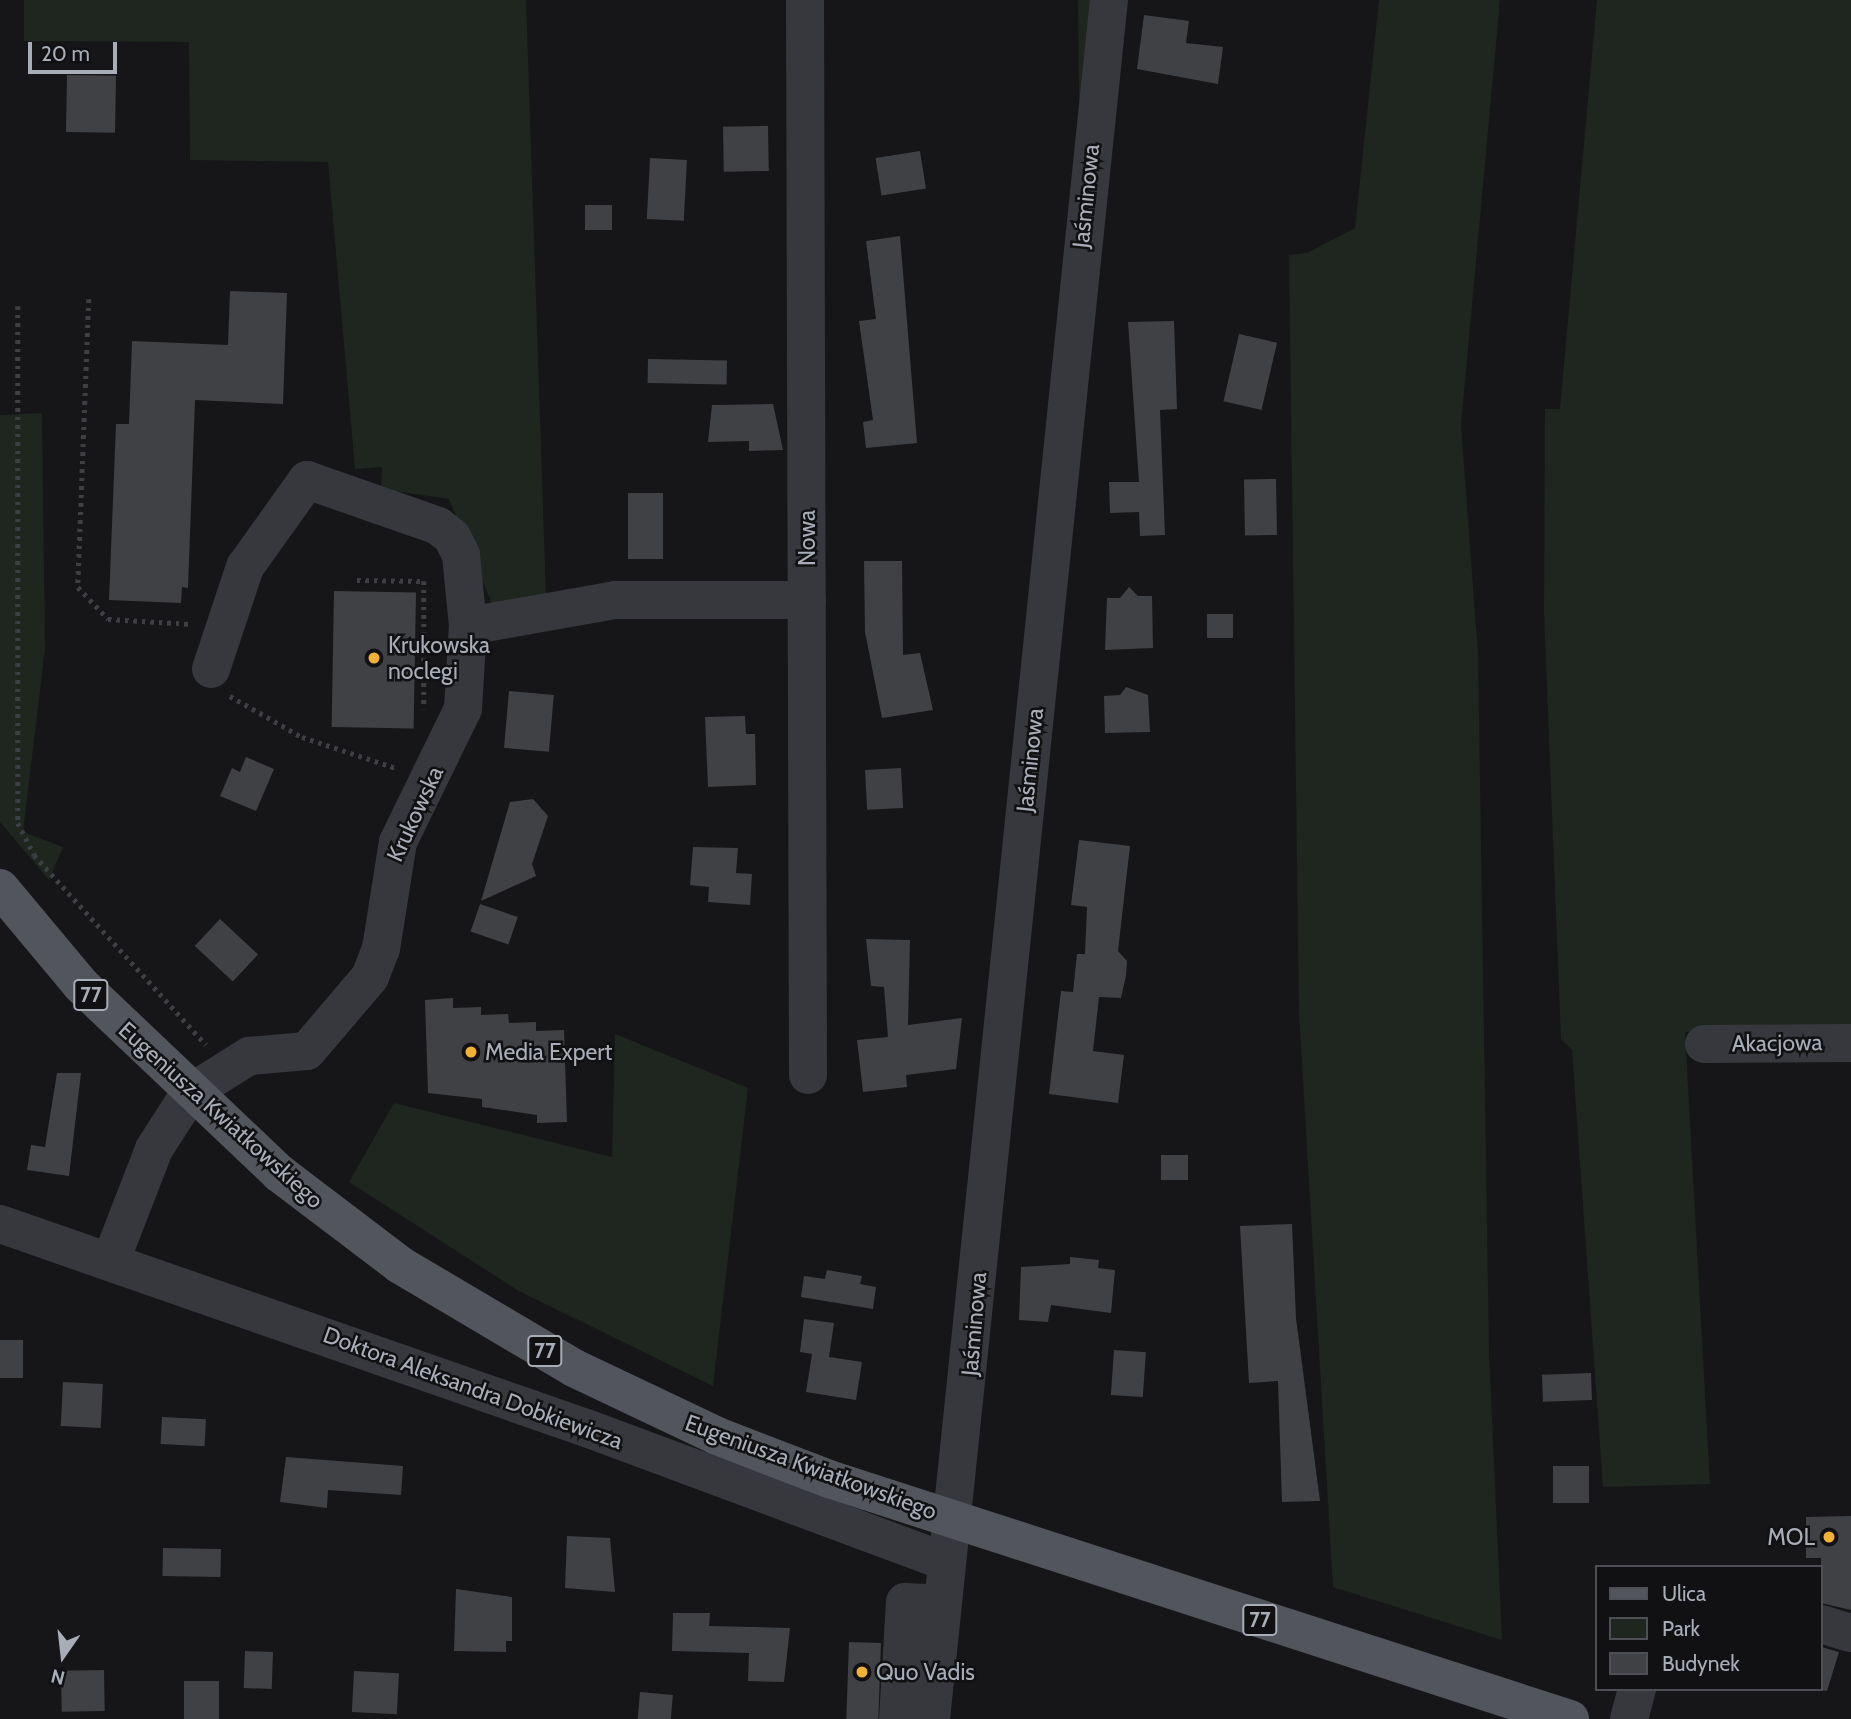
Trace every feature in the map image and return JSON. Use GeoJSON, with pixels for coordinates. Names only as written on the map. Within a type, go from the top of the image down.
{"type":"FeatureCollection","features":[{"type":"Feature","properties":{"kind":"main road","name":"Eugeniusza Kwiatkowskiego"},"geometry":{"type":"LineString","coordinates":[[0,888],[81,985],[190,1093],[355,1233],[520,1337],[717,1436],[951,1519],[1570,1719]]}},
{"type":"Feature","properties":{"kind":"street","name":"Nowa"},"geometry":{"type":"LineString","coordinates":[[805,0],[808,1076]]}},
{"type":"Feature","properties":{"kind":"street","name":"Jaśminowa"},"geometry":{"type":"LineString","coordinates":[[932,1719],[943,1561],[951,1519],[1109,0]]}},
{"type":"Feature","properties":{"kind":"street","name":"Krukowska"},"geometry":{"type":"LineString","coordinates":[[111,1260],[154,1149],[190,1093],[249,1056],[307,1051],[370,976],[381,948],[390,869],[463,709],[468,626],[461,555],[452,537],[438,526],[307,480],[245,567],[211,670]]}},
{"type":"Feature","properties":{"kind":"street"},"geometry":{"type":"LineString","coordinates":[[468,626],[615,600],[807,600]]}},
{"type":"Feature","properties":{"kind":"street","name":"Akacjowa"},"geometry":{"type":"LineString","coordinates":[[1704,1044],[1851,1043]]}},
{"type":"Feature","properties":{"kind":"street","name":"Doktora Aleksandra Dobkiewicza"},"geometry":{"type":"LineString","coordinates":[[0,1224],[111,1260],[943,1561]]}},
{"type":"Feature","properties":{"kind":"street"},"geometry":{"type":"LineString","coordinates":[[898,1719],[905,1602],[940,1604]]}},
{"type":"Feature","properties":{"kind":"street"},"geometry":{"type":"LineString","coordinates":[[1823,1624],[1851,1633]]}},
{"type":"Feature","properties":{"kind":"street"},"geometry":{"type":"LineString","coordinates":[[1629,1719],[1636,1691]]}},
{"type":"Feature","properties":{"kind":"path"},"geometry":{"type":"LineString","coordinates":[[89,299],[78,587],[108,618],[189,620],[211,670],[234,702],[267,713],[302,737],[430,780]]}},
{"type":"Feature","properties":{"kind":"path"},"geometry":{"type":"LineString","coordinates":[[18,306],[18,823],[34,855],[224,1071]]}},
{"type":"Feature","properties":{"kind":"path"},"geometry":{"type":"LineString","coordinates":[[357,580],[424,581],[424,716]]}},
{"type":"Feature","properties":{"kind":"green space"},"geometry":{"type":"Polygon","coordinates":[[[24,0],[526,0],[546,598],[494,609],[449,499],[381,489],[382,467],[355,469],[328,162],[190,160],[189,42],[24,41],[24,0]]]}},
{"type":"Feature","properties":{"kind":"green space"},"geometry":{"type":"Polygon","coordinates":[[[1078,0],[1119,0],[1079,107],[1078,0]]]}},
{"type":"Feature","properties":{"kind":"green space"},"geometry":{"type":"Polygon","coordinates":[[[1379,0],[1500,0],[1461,425],[1478,654],[1489,1352],[1502,1640],[1333,1587],[1299,1012],[1289,255],[1307,253],[1355,228],[1379,0]]]}},
{"type":"Feature","properties":{"kind":"green space"},"geometry":{"type":"Polygon","coordinates":[[[1597,0],[1851,0],[1851,1028],[1685,1032],[1710,1484],[1603,1487],[1572,1050],[1561,1039],[1544,611],[1545,409],[1560,409],[1597,0]]]}},
{"type":"Feature","properties":{"kind":"green space"},"geometry":{"type":"Polygon","coordinates":[[[42,413],[45,649],[23,832],[63,847],[49,880],[0,822],[0,415],[42,413]]]}},
{"type":"Feature","properties":{"kind":"green space"},"geometry":{"type":"Polygon","coordinates":[[[615,1034],[748,1088],[713,1386],[519,1291],[349,1182],[394,1103],[612,1157],[615,1034]]]}},
{"type":"Feature","properties":{"kind":"building"},"geometry":{"type":"Polygon","coordinates":[[[1144,15],[1189,21],[1186,43],[1223,47],[1218,84],[1137,69],[1144,15]]]}},
{"type":"Feature","properties":{"kind":"building"},"geometry":{"type":"Polygon","coordinates":[[[67,75],[116,76],[115,133],[66,132],[67,75]]]}},
{"type":"Feature","properties":{"kind":"building"},"geometry":{"type":"Polygon","coordinates":[[[768,126],[769,171],[724,172],[723,127],[768,126]]]}},
{"type":"Feature","properties":{"kind":"building"},"geometry":{"type":"Polygon","coordinates":[[[920,151],[926,189],[881,196],[876,158],[920,151]]]}},
{"type":"Feature","properties":{"kind":"building"},"geometry":{"type":"Polygon","coordinates":[[[650,158],[687,160],[684,221],[647,219],[650,158]]]}},
{"type":"Feature","properties":{"kind":"building"},"geometry":{"type":"Polygon","coordinates":[[[585,205],[612,205],[612,230],[585,230],[585,205]]]}},
{"type":"Feature","properties":{"kind":"building"},"geometry":{"type":"Polygon","coordinates":[[[900,236],[917,443],[866,448],[863,422],[873,420],[859,321],[876,319],[866,241],[900,236]]]}},
{"type":"Feature","properties":{"kind":"building"},"geometry":{"type":"Polygon","coordinates":[[[230,291],[287,293],[283,404],[195,400],[188,588],[182,587],[181,603],[109,600],[116,424],[129,424],[132,341],[228,345],[230,291]]]}},
{"type":"Feature","properties":{"kind":"building"},"geometry":{"type":"Polygon","coordinates":[[[1174,321],[1177,409],[1160,410],[1165,535],[1140,536],[1139,512],[1110,513],[1109,482],[1139,482],[1128,322],[1174,321]]]}},
{"type":"Feature","properties":{"kind":"building"},"geometry":{"type":"Polygon","coordinates":[[[1239,334],[1277,343],[1261,410],[1223,401],[1239,334]]]}},
{"type":"Feature","properties":{"kind":"building"},"geometry":{"type":"Polygon","coordinates":[[[648,359],[727,360],[727,384],[648,383],[648,359]]]}},
{"type":"Feature","properties":{"kind":"building"},"geometry":{"type":"Polygon","coordinates":[[[773,404],[783,450],[749,451],[749,441],[708,442],[712,405],[773,404]]]}},
{"type":"Feature","properties":{"kind":"building"},"geometry":{"type":"Polygon","coordinates":[[[1276,479],[1277,535],[1245,536],[1244,480],[1276,479]]]}},
{"type":"Feature","properties":{"kind":"building"},"geometry":{"type":"Polygon","coordinates":[[[628,493],[663,493],[663,559],[628,559],[628,493]]]}},
{"type":"Feature","properties":{"kind":"building"},"geometry":{"type":"Polygon","coordinates":[[[864,561],[902,561],[903,655],[920,653],[933,710],[882,718],[865,632],[864,561]]]}},
{"type":"Feature","properties":{"kind":"building"},"geometry":{"type":"Polygon","coordinates":[[[1129,587],[1138,596],[1152,596],[1153,648],[1105,650],[1107,598],[1120,598],[1129,587]]]}},
{"type":"Feature","properties":{"kind":"building"},"geometry":{"type":"Polygon","coordinates":[[[334,591],[416,592],[414,728],[332,727],[334,591]]]}},
{"type":"Feature","properties":{"kind":"building"},"geometry":{"type":"Polygon","coordinates":[[[1207,614],[1233,614],[1233,638],[1207,638],[1207,614]]]}},
{"type":"Feature","properties":{"kind":"building"},"geometry":{"type":"Polygon","coordinates":[[[1126,687],[1148,695],[1150,732],[1105,733],[1104,696],[1120,695],[1126,687]]]}},
{"type":"Feature","properties":{"kind":"building"},"geometry":{"type":"Polygon","coordinates":[[[509,691],[554,695],[549,752],[504,748],[509,691]]]}},
{"type":"Feature","properties":{"kind":"building"},"geometry":{"type":"Polygon","coordinates":[[[745,716],[746,734],[755,734],[756,785],[708,787],[705,717],[745,716]]]}},
{"type":"Feature","properties":{"kind":"building"},"geometry":{"type":"Polygon","coordinates":[[[246,757],[274,769],[256,811],[220,796],[232,768],[240,772],[246,757]]]}},
{"type":"Feature","properties":{"kind":"building"},"geometry":{"type":"Polygon","coordinates":[[[901,768],[903,808],[867,810],[865,770],[901,768]]]}},
{"type":"Feature","properties":{"kind":"building"},"geometry":{"type":"Polygon","coordinates":[[[533,799],[548,816],[532,864],[536,876],[481,901],[510,802],[533,799]]]}},
{"type":"Feature","properties":{"kind":"building"},"geometry":{"type":"Polygon","coordinates":[[[1079,840],[1130,846],[1118,951],[1127,961],[1126,976],[1121,998],[1099,997],[1093,1051],[1124,1055],[1118,1103],[1049,1094],[1061,991],[1073,992],[1077,954],[1085,954],[1087,907],[1071,905],[1079,840]]]}},
{"type":"Feature","properties":{"kind":"building"},"geometry":{"type":"Polygon","coordinates":[[[693,847],[738,848],[736,873],[752,874],[750,905],[708,902],[709,887],[690,885],[693,847]]]}},
{"type":"Feature","properties":{"kind":"building"},"geometry":{"type":"Polygon","coordinates":[[[480,904],[518,917],[508,944],[471,931],[480,904]]]}},
{"type":"Feature","properties":{"kind":"building"},"geometry":{"type":"Polygon","coordinates":[[[220,919],[258,954],[233,982],[195,946],[220,919]]]}},
{"type":"Feature","properties":{"kind":"building"},"geometry":{"type":"Polygon","coordinates":[[[866,939],[910,940],[908,1025],[962,1018],[956,1069],[906,1075],[907,1087],[863,1092],[857,1040],[888,1037],[884,987],[871,986],[866,939]]]}},
{"type":"Feature","properties":{"kind":"building"},"geometry":{"type":"Polygon","coordinates":[[[453,998],[453,1008],[481,1007],[481,1015],[508,1014],[509,1023],[536,1022],[536,1031],[564,1030],[567,1122],[537,1123],[537,1115],[482,1107],[482,1099],[428,1093],[425,1000],[453,998]]]}},
{"type":"Feature","properties":{"kind":"building"},"geometry":{"type":"Polygon","coordinates":[[[57,1073],[81,1073],[69,1176],[27,1170],[31,1145],[45,1147],[57,1073]]]}},
{"type":"Feature","properties":{"kind":"building"},"geometry":{"type":"Polygon","coordinates":[[[1161,1155],[1188,1155],[1188,1180],[1161,1180],[1161,1155]]]}},
{"type":"Feature","properties":{"kind":"building"},"geometry":{"type":"Polygon","coordinates":[[[1292,1224],[1296,1318],[1320,1501],[1282,1502],[1278,1381],[1249,1383],[1240,1226],[1292,1224]]]}},
{"type":"Feature","properties":{"kind":"building"},"geometry":{"type":"Polygon","coordinates":[[[1070,1257],[1099,1260],[1098,1268],[1115,1270],[1111,1313],[1051,1305],[1048,1322],[1019,1320],[1021,1267],[1070,1264],[1070,1257]]]}},
{"type":"Feature","properties":{"kind":"building"},"geometry":{"type":"Polygon","coordinates":[[[827,1270],[862,1276],[860,1284],[876,1287],[873,1309],[801,1297],[804,1276],[825,1279],[827,1270]]]}},
{"type":"Feature","properties":{"kind":"building"},"geometry":{"type":"Polygon","coordinates":[[[804,1319],[834,1323],[829,1357],[862,1362],[856,1400],[806,1392],[812,1354],[800,1352],[804,1319]]]}},
{"type":"Feature","properties":{"kind":"building"},"geometry":{"type":"Polygon","coordinates":[[[0,1340],[23,1340],[23,1378],[0,1378],[0,1340]]]}},
{"type":"Feature","properties":{"kind":"building"},"geometry":{"type":"Polygon","coordinates":[[[1114,1350],[1146,1352],[1143,1397],[1111,1395],[1114,1350]]]}},
{"type":"Feature","properties":{"kind":"building"},"geometry":{"type":"Polygon","coordinates":[[[1591,1373],[1592,1400],[1543,1402],[1542,1375],[1591,1373]]]}},
{"type":"Feature","properties":{"kind":"building"},"geometry":{"type":"Polygon","coordinates":[[[63,1382],[103,1384],[101,1428],[61,1426],[63,1382]]]}},
{"type":"Feature","properties":{"kind":"building"},"geometry":{"type":"Polygon","coordinates":[[[162,1417],[206,1419],[205,1446],[161,1444],[162,1417]]]}},
{"type":"Feature","properties":{"kind":"building"},"geometry":{"type":"Polygon","coordinates":[[[286,1457],[403,1466],[401,1495],[328,1490],[327,1508],[280,1502],[286,1457]]]}},
{"type":"Feature","properties":{"kind":"building"},"geometry":{"type":"Polygon","coordinates":[[[1553,1466],[1589,1466],[1589,1503],[1553,1503],[1553,1466]]]}},
{"type":"Feature","properties":{"kind":"building"},"geometry":{"type":"Polygon","coordinates":[[[1851,1516],[1851,1610],[1823,1603],[1821,1558],[1806,1558],[1806,1517],[1851,1516]]]}},
{"type":"Feature","properties":{"kind":"building"},"geometry":{"type":"Polygon","coordinates":[[[567,1536],[610,1538],[615,1592],[565,1588],[567,1536]]]}},
{"type":"Feature","properties":{"kind":"building"},"geometry":{"type":"Polygon","coordinates":[[[163,1548],[221,1549],[221,1577],[163,1576],[163,1548]]]}},
{"type":"Feature","properties":{"kind":"building"},"geometry":{"type":"Polygon","coordinates":[[[456,1589],[512,1597],[512,1641],[506,1641],[506,1652],[454,1651],[456,1589]]]}},
{"type":"Feature","properties":{"kind":"building"},"geometry":{"type":"Polygon","coordinates":[[[673,1613],[710,1613],[709,1626],[790,1628],[784,1682],[748,1681],[749,1653],[672,1651],[673,1613]]]}},
{"type":"Feature","properties":{"kind":"building"},"geometry":{"type":"Polygon","coordinates":[[[849,1642],[881,1643],[878,1719],[846,1719],[849,1642]]]}},
{"type":"Feature","properties":{"kind":"building"},"geometry":{"type":"Polygon","coordinates":[[[1823,1648],[1839,1652],[1827,1691],[1823,1690],[1823,1648]]]}},
{"type":"Feature","properties":{"kind":"building"},"geometry":{"type":"Polygon","coordinates":[[[245,1651],[273,1652],[272,1689],[244,1688],[245,1651]]]}},
{"type":"Feature","properties":{"kind":"building"},"geometry":{"type":"Polygon","coordinates":[[[104,1670],[105,1711],[62,1712],[61,1671],[104,1670]]]}},
{"type":"Feature","properties":{"kind":"building"},"geometry":{"type":"Polygon","coordinates":[[[354,1671],[399,1673],[397,1714],[352,1712],[354,1671]]]}},
{"type":"Feature","properties":{"kind":"building"},"geometry":{"type":"Polygon","coordinates":[[[184,1681],[219,1681],[219,1719],[184,1719],[184,1681]]]}},
{"type":"Feature","properties":{"kind":"building"},"geometry":{"type":"Polygon","coordinates":[[[640,1692],[673,1695],[671,1719],[638,1719],[640,1692]]]}},
{"type":"Feature","properties":{"kind":"place","name":"Krukowska noclegi"},"geometry":{"type":"Point","coordinates":[374,658]}},
{"type":"Feature","properties":{"kind":"place","name":"Media Expert"},"geometry":{"type":"Point","coordinates":[471,1052]}},
{"type":"Feature","properties":{"kind":"place","name":"MOL"},"geometry":{"type":"Point","coordinates":[1829,1537]}},
{"type":"Feature","properties":{"kind":"place","name":"Quo Vadis"},"geometry":{"type":"Point","coordinates":[862,1672]}}]}
